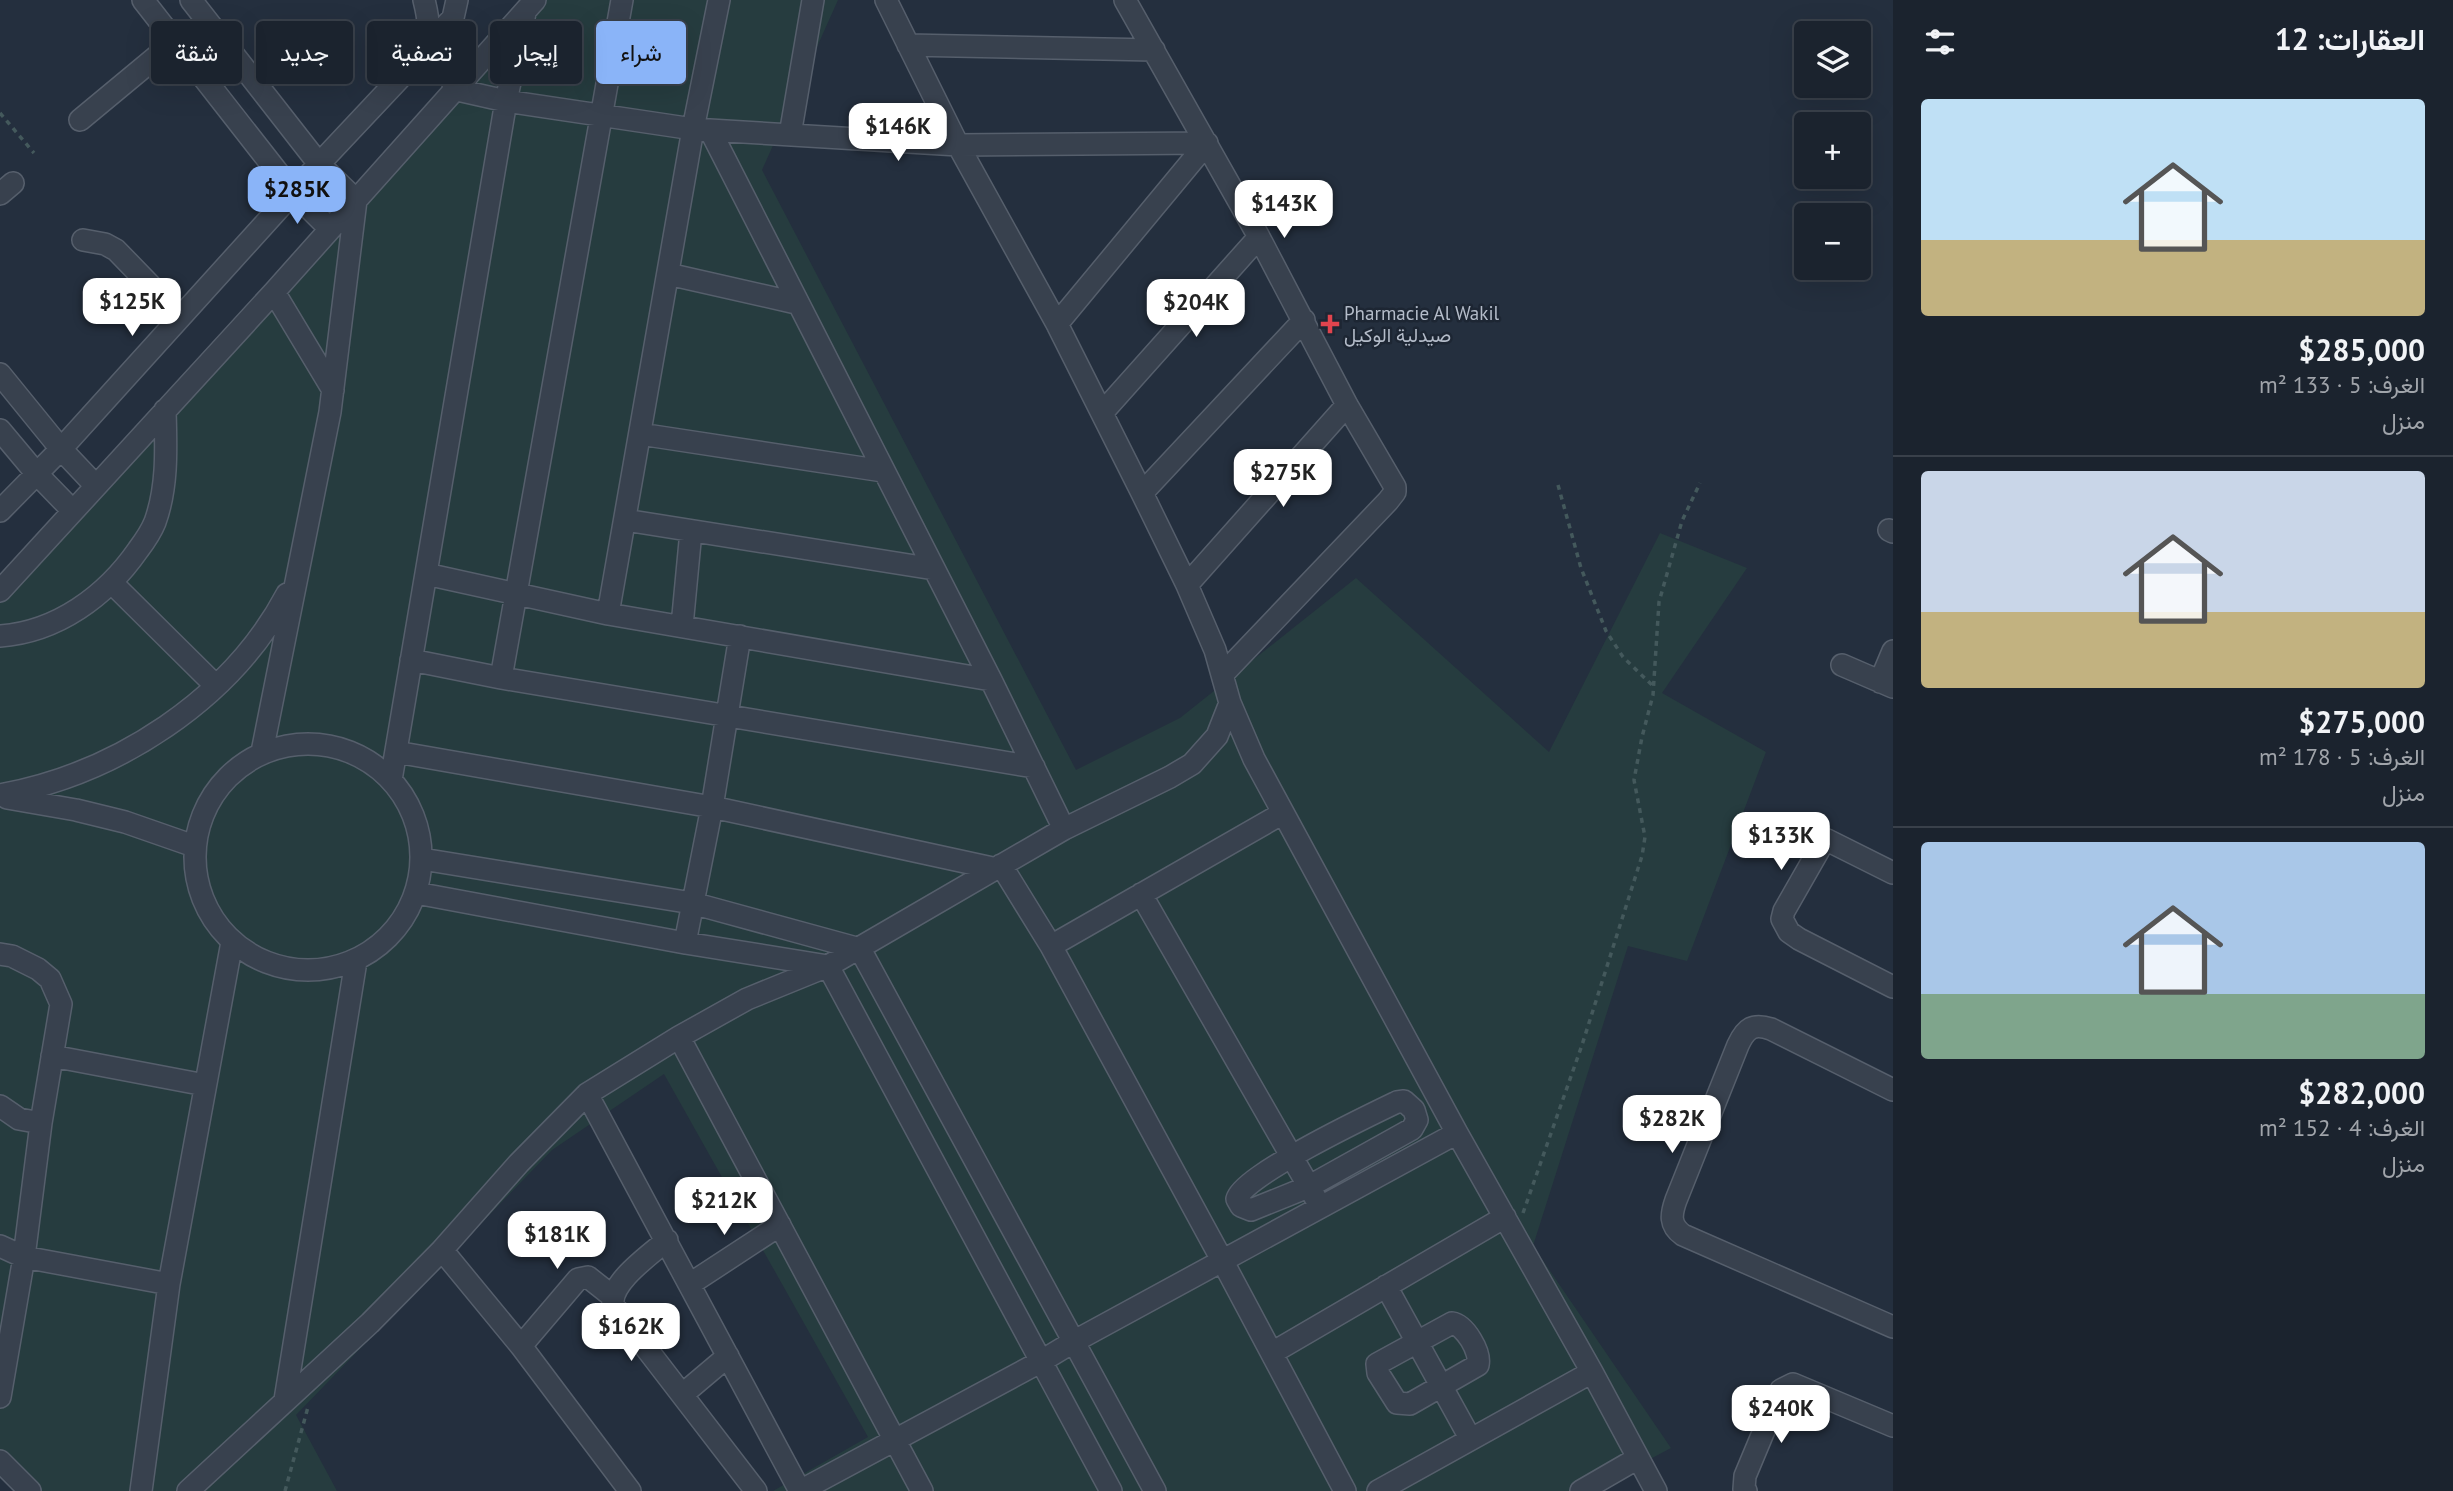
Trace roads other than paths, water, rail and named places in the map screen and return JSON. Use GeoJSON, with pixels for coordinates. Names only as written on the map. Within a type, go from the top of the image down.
{"type":"FeatureCollection","features":[{"type":"Feature","properties":{"kind":"street"},"geometry":{"type":"LineString","coordinates":[[143,0],[158,21]]}},
{"type":"Feature","properties":{"kind":"street"},"geometry":{"type":"LineString","coordinates":[[191,0],[319,163],[356,200]]}},
{"type":"Feature","properties":{"kind":"street"},"geometry":{"type":"LineString","coordinates":[[424,0],[428,21]]}},
{"type":"Feature","properties":{"kind":"street"},"geometry":{"type":"LineString","coordinates":[[450,21],[457,0]]}},
{"type":"Feature","properties":{"kind":"street"},"geometry":{"type":"LineString","coordinates":[[501,678],[622,0]]}},
{"type":"Feature","properties":{"kind":"street"},"geometry":{"type":"LineString","coordinates":[[608,614],[668,274],[701,130],[719,0]]}},
{"type":"Feature","properties":{"kind":"street"},"geometry":{"type":"LineString","coordinates":[[790,135],[813,0]]}},
{"type":"Feature","properties":{"kind":"street"},"geometry":{"type":"LineString","coordinates":[[886,0],[958,145],[1057,324],[1187,585],[1223,674],[1230,703],[1254,758],[1457,1133],[1656,1491]]}},
{"type":"Feature","properties":{"kind":"street"},"geometry":{"type":"LineString","coordinates":[[1125,0],[1259,237],[1348,405],[1394,483],[1395,492],[1223,674]]}},
{"type":"Feature","properties":{"kind":"street"},"geometry":{"type":"LineString","coordinates":[[0,591],[274,292],[531,5]]}},
{"type":"Feature","properties":{"kind":"street"},"geometry":{"type":"LineString","coordinates":[[391,780],[506,101],[531,5]]}},
{"type":"Feature","properties":{"kind":"street"},"geometry":{"type":"LineString","coordinates":[[908,45],[1154,50]]}},
{"type":"Feature","properties":{"kind":"street"},"geometry":{"type":"LineString","coordinates":[[80,120],[151,61]]}},
{"type":"Feature","properties":{"kind":"street"},"geometry":{"type":"LineString","coordinates":[[207,84],[293,192],[330,229]]}},
{"type":"Feature","properties":{"kind":"street"},"geometry":{"type":"LineString","coordinates":[[0,511],[61,449],[319,163],[394,84]]}},
{"type":"Feature","properties":{"kind":"street"},"geometry":{"type":"LineString","coordinates":[[453,89],[506,101],[701,130],[958,145],[1207,143]]}},
{"type":"Feature","properties":{"kind":"street"},"geometry":{"type":"LineString","coordinates":[[701,130],[796,303],[934,569],[1063,829]]}},
{"type":"Feature","properties":{"kind":"street"},"geometry":{"type":"LineString","coordinates":[[1057,324],[1207,143]]}},
{"type":"Feature","properties":{"kind":"street"},"geometry":{"type":"LineString","coordinates":[[262,752],[332,390],[356,200]]}},
{"type":"Feature","properties":{"kind":"street"},"geometry":{"type":"LineString","coordinates":[[1102,413],[1259,237]]}},
{"type":"Feature","properties":{"kind":"street"},"geometry":{"type":"LineString","coordinates":[[83,240],[104,244],[116,250],[180,316]]}},
{"type":"Feature","properties":{"kind":"street"},"geometry":{"type":"LineString","coordinates":[[668,274],[796,303]]}},
{"type":"Feature","properties":{"kind":"street"},"geometry":{"type":"LineString","coordinates":[[274,292],[332,390]]}},
{"type":"Feature","properties":{"kind":"street"},"geometry":{"type":"LineString","coordinates":[[1142,493],[1304,320]]}},
{"type":"Feature","properties":{"kind":"street"},"geometry":{"type":"LineString","coordinates":[[0,374],[61,449],[96,486]]}},
{"type":"Feature","properties":{"kind":"street"},"geometry":{"type":"LineString","coordinates":[[1187,585],[1348,405]]}},
{"type":"Feature","properties":{"kind":"street"},"geometry":{"type":"LineString","coordinates":[[0,636],[33,630],[66,617],[112,583],[129,564],[155,523],[166,469],[164,410]]}},
{"type":"Feature","properties":{"kind":"street"},"geometry":{"type":"LineString","coordinates":[[0,430],[72,510]]}},
{"type":"Feature","properties":{"kind":"street"},"geometry":{"type":"LineString","coordinates":[[640,434],[883,471]]}},
{"type":"Feature","properties":{"kind":"street"},"geometry":{"type":"LineString","coordinates":[[625,520],[934,569]]}},
{"type":"Feature","properties":{"kind":"street"},"geometry":{"type":"LineString","coordinates":[[682,626],[691,531]]}},
{"type":"Feature","properties":{"kind":"street"},"geometry":{"type":"LineString","coordinates":[[426,573],[608,614],[991,680]]}},
{"type":"Feature","properties":{"kind":"street"},"geometry":{"type":"LineString","coordinates":[[0,796],[31,789],[130,750],[169,724],[216,686],[255,643],[276,614],[297,575]]}},
{"type":"Feature","properties":{"kind":"street"},"geometry":{"type":"LineString","coordinates":[[112,583],[216,686]]}},
{"type":"Feature","properties":{"kind":"street"},"geometry":{"type":"LineString","coordinates":[[685,943],[712,807],[740,636]]}},
{"type":"Feature","properties":{"kind":"street"},"geometry":{"type":"LineString","coordinates":[[1842,664],[1886,685],[1893,651]]}},
{"type":"Feature","properties":{"kind":"street"},"geometry":{"type":"LineString","coordinates":[[411,660],[726,717],[1034,767]]}},
{"type":"Feature","properties":{"kind":"street"},"geometry":{"type":"LineString","coordinates":[[188,1491],[218,1466],[442,1250],[528,1153],[587,1094],[747,999],[828,966],[1063,829],[1192,764],[1217,736],[1230,703]]}},
{"type":"Feature","properties":{"kind":"street"},"geometry":{"type":"LineString","coordinates":[[308,743],[353,753],[391,780],[414,817],[422,859],[416,893],[393,933],[356,961],[313,971],[270,964],[232,942],[202,898],[194,846],[205,807],[229,775],[262,752],[308,743]]}},
{"type":"Feature","properties":{"kind":"street"},"geometry":{"type":"LineString","coordinates":[[396,752],[712,807],[999,867],[1051,946],[1345,1491]]}},
{"type":"Feature","properties":{"kind":"street"},"geometry":{"type":"LineString","coordinates":[[0,796],[113,819],[194,846]]}},
{"type":"Feature","properties":{"kind":"street"},"geometry":{"type":"LineString","coordinates":[[1051,946],[1283,813]]}},
{"type":"Feature","properties":{"kind":"street"},"geometry":{"type":"LineString","coordinates":[[1893,873],[1827,841],[1820,848],[1783,911],[1782,919],[1789,932],[1799,939],[1893,987]]}},
{"type":"Feature","properties":{"kind":"street"},"geometry":{"type":"LineString","coordinates":[[422,859],[692,903],[860,949],[1155,1491]]}},
{"type":"Feature","properties":{"kind":"street"},"geometry":{"type":"LineString","coordinates":[[416,893],[685,943],[828,966]]}},
{"type":"Feature","properties":{"kind":"street"},"geometry":{"type":"LineString","coordinates":[[1141,894],[1320,1207]]}},
{"type":"Feature","properties":{"kind":"street"},"geometry":{"type":"LineString","coordinates":[[141,1491],[169,1284],[232,942]]}},
{"type":"Feature","properties":{"kind":"street"},"geometry":{"type":"LineString","coordinates":[[0,954],[12,956],[38,969],[50,979],[61,1004],[41,1123],[24,1257],[0,1397]]}},
{"type":"Feature","properties":{"kind":"street"},"geometry":{"type":"LineString","coordinates":[[285,1400],[356,961]]}},
{"type":"Feature","properties":{"kind":"street"},"geometry":{"type":"LineString","coordinates":[[828,966],[1111,1491]]}},
{"type":"Feature","properties":{"kind":"street"},"geometry":{"type":"LineString","coordinates":[[1893,1090],[1771,1029],[1751,1027],[1738,1045],[1676,1200],[1671,1219],[1672,1224],[1683,1235],[1893,1327]]}},
{"type":"Feature","properties":{"kind":"street"},"geometry":{"type":"LineString","coordinates":[[679,1037],[922,1491]]}},
{"type":"Feature","properties":{"kind":"street"},"geometry":{"type":"LineString","coordinates":[[52,1056],[205,1084]]}},
{"type":"Feature","properties":{"kind":"street"},"geometry":{"type":"LineString","coordinates":[[587,1094],[800,1491],[1040,1363],[1073,1342],[1457,1133]]}},
{"type":"Feature","properties":{"kind":"street"},"geometry":{"type":"LineString","coordinates":[[1404,1101],[1414,1110],[1417,1120],[1412,1129],[1308,1187],[1251,1210],[1241,1206],[1237,1199],[1244,1187],[1291,1157],[1396,1102],[1404,1101]]}},
{"type":"Feature","properties":{"kind":"street"},"geometry":{"type":"LineString","coordinates":[[0,1106],[19,1119],[41,1123]]}},
{"type":"Feature","properties":{"kind":"street"},"geometry":{"type":"LineString","coordinates":[[690,1284],[780,1225]]}},
{"type":"Feature","properties":{"kind":"street"},"geometry":{"type":"LineString","coordinates":[[1272,1353],[1386,1286],[1510,1226]]}},
{"type":"Feature","properties":{"kind":"street"},"geometry":{"type":"LineString","coordinates":[[667,1241],[618,1285],[612,1302],[756,1491]]}},
{"type":"Feature","properties":{"kind":"street"},"geometry":{"type":"LineString","coordinates":[[0,1246],[24,1257],[169,1284]]}},
{"type":"Feature","properties":{"kind":"street"},"geometry":{"type":"LineString","coordinates":[[442,1250],[521,1346],[630,1491]]}},
{"type":"Feature","properties":{"kind":"street"},"geometry":{"type":"LineString","coordinates":[[521,1346],[578,1279],[588,1277],[612,1296]]}},
{"type":"Feature","properties":{"kind":"street"},"geometry":{"type":"LineString","coordinates":[[1386,1286],[1470,1438]]}},
{"type":"Feature","properties":{"kind":"street"},"geometry":{"type":"LineString","coordinates":[[1455,1322],[1461,1326],[1478,1355],[1479,1363],[1442,1387],[1410,1404],[1401,1405],[1380,1377],[1377,1368],[1379,1361],[1455,1322]]}},
{"type":"Feature","properties":{"kind":"street"},"geometry":{"type":"LineString","coordinates":[[683,1394],[728,1356]]}},
{"type":"Feature","properties":{"kind":"street"},"geometry":{"type":"LineString","coordinates":[[1378,1491],[1592,1372]]}},
{"type":"Feature","properties":{"kind":"street"},"geometry":{"type":"LineString","coordinates":[[1746,1491],[1745,1476],[1781,1390],[1793,1384],[1806,1387],[1893,1426]]}},
{"type":"Feature","properties":{"kind":"street"},"geometry":{"type":"LineString","coordinates":[[1581,1491],[1638,1458]]}},
{"type":"Feature","properties":{"kind":"street"},"geometry":{"type":"LineString","coordinates":[[0,1461],[30,1491]]}},
{"type":"Feature","properties":{"kind":"place","name":"Pharmacie Al Wakil صيدلية الوكيل"},"geometry":{"type":"Point","coordinates":[1330,324]}}]}
